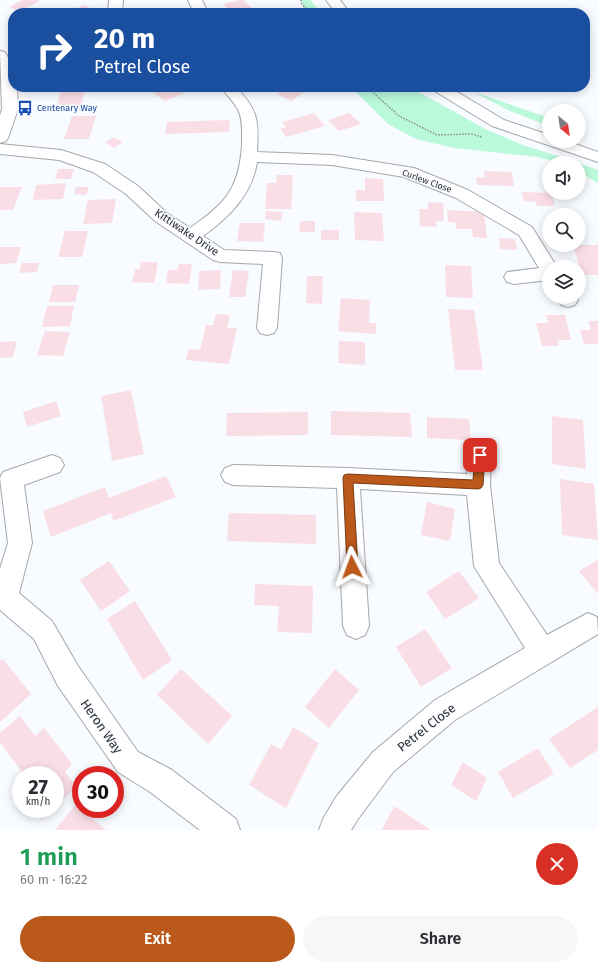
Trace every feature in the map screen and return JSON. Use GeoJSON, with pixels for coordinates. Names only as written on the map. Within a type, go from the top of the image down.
{"type":"FeatureCollection","features":[{"type":"Feature","properties":{"kind":"street"},"geometry":{"type":"LineString","coordinates":[[333,0],[339,8]]}},
{"type":"Feature","properties":{"kind":"street"},"geometry":{"type":"LineString","coordinates":[[0,55],[8,72]]}},
{"type":"Feature","properties":{"kind":"street"},"geometry":{"type":"LineString","coordinates":[[0,138],[10,109],[10,92]]}},
{"type":"Feature","properties":{"kind":"street"},"geometry":{"type":"LineString","coordinates":[[191,236],[217,218],[241,189],[250,157],[248,114],[239,99],[233,92]]}},
{"type":"Feature","properties":{"kind":"street"},"geometry":{"type":"LineString","coordinates":[[446,92],[498,123],[542,138]]}},
{"type":"Feature","properties":{"kind":"street"},"geometry":{"type":"LineString","coordinates":[[571,148],[598,157]]}},
{"type":"Feature","properties":{"kind":"street","name":"Kittiwake Drive"},"geometry":{"type":"LineString","coordinates":[[0,149],[61,155],[98,168],[132,190],[161,217],[220,256],[273,258],[266,328]]}},
{"type":"Feature","properties":{"kind":"street","name":"Curlew Close"},"geometry":{"type":"LineString","coordinates":[[250,157],[332,160],[408,172],[462,194],[526,231],[544,260]]}},
{"type":"Feature","properties":{"kind":"street"},"geometry":{"type":"LineString","coordinates":[[514,277],[542,274]]}},
{"type":"Feature","properties":{"kind":"street"},"geometry":{"type":"LineString","coordinates":[[480,455],[478,485],[487,566],[543,652]]}},
{"type":"Feature","properties":{"kind":"street","name":"Heron Way"},"geometry":{"type":"LineString","coordinates":[[52,465],[11,479],[20,543],[2,598],[43,630],[68,676],[128,762],[161,781],[225,830]]}},
{"type":"Feature","properties":{"kind":"street"},"geometry":{"type":"LineString","coordinates":[[233,475],[348,478],[478,485]]}},
{"type":"Feature","properties":{"kind":"street"},"geometry":{"type":"LineString","coordinates":[[348,478],[356,626]]}},
{"type":"Feature","properties":{"kind":"street","name":"Petrel Close"},"geometry":{"type":"LineString","coordinates":[[334,830],[347,808],[383,762],[445,710],[588,626]]}},
{"type":"Feature","properties":{"kind":"path"},"geometry":{"type":"LineString","coordinates":[[373,92],[399,116],[437,135],[471,134],[486,138]]}},
{"type":"Feature","properties":{"kind":"green space"},"geometry":{"type":"Polygon","coordinates":[[[302,0],[311,0],[317,8],[303,8],[302,0]]]}},
{"type":"Feature","properties":{"kind":"green space"},"geometry":{"type":"Polygon","coordinates":[[[356,92],[419,92],[487,130],[523,145],[557,156],[542,156],[542,158],[454,148],[416,139],[388,124],[356,92]]]}},
{"type":"Feature","properties":{"kind":"green space"},"geometry":{"type":"Polygon","coordinates":[[[474,92],[542,116],[542,123],[510,111],[474,92]]]}},
{"type":"Feature","properties":{"kind":"green space"},"geometry":{"type":"Polygon","coordinates":[[[586,166],[598,170],[598,183],[586,176],[586,166]]]}},
{"type":"Feature","properties":{"kind":"building"},"geometry":{"type":"Polygon","coordinates":[[[22,0],[40,1],[26,8],[9,7],[22,0]]]}},
{"type":"Feature","properties":{"kind":"building"},"geometry":{"type":"Polygon","coordinates":[[[243,0],[252,8],[227,8],[223,4],[243,0]]]}},
{"type":"Feature","properties":{"kind":"building"},"geometry":{"type":"Polygon","coordinates":[[[83,5],[90,8],[78,8],[83,5]]]}},
{"type":"Feature","properties":{"kind":"building"},"geometry":{"type":"Polygon","coordinates":[[[60,92],[84,92],[80,110],[55,111],[60,92]]]}},
{"type":"Feature","properties":{"kind":"building"},"geometry":{"type":"Polygon","coordinates":[[[152,92],[184,93],[165,101],[152,92]]]}},
{"type":"Feature","properties":{"kind":"building"},"geometry":{"type":"Polygon","coordinates":[[[280,92],[304,92],[291,101],[277,94],[280,92]]]}},
{"type":"Feature","properties":{"kind":"building"},"geometry":{"type":"Polygon","coordinates":[[[314,113],[325,126],[286,137],[280,129],[286,127],[282,122],[314,113]]]}},
{"type":"Feature","properties":{"kind":"building"},"geometry":{"type":"Polygon","coordinates":[[[349,113],[361,124],[339,131],[328,120],[349,113]]]}},
{"type":"Feature","properties":{"kind":"building"},"geometry":{"type":"Polygon","coordinates":[[[72,116],[96,116],[89,139],[64,139],[72,116]]]}},
{"type":"Feature","properties":{"kind":"building"},"geometry":{"type":"Polygon","coordinates":[[[230,120],[229,132],[165,134],[167,122],[230,120]]]}},
{"type":"Feature","properties":{"kind":"building"},"geometry":{"type":"Polygon","coordinates":[[[114,137],[123,142],[114,148],[105,142],[114,137]]]}},
{"type":"Feature","properties":{"kind":"building"},"geometry":{"type":"Polygon","coordinates":[[[58,169],[74,169],[71,179],[55,179],[58,169]]]}},
{"type":"Feature","properties":{"kind":"building"},"geometry":{"type":"Polygon","coordinates":[[[484,171],[512,172],[514,186],[477,185],[476,177],[485,178],[484,171]]]}},
{"type":"Feature","properties":{"kind":"building"},"geometry":{"type":"Polygon","coordinates":[[[277,175],[293,175],[291,209],[265,209],[267,183],[276,183],[277,175]]]}},
{"type":"Feature","properties":{"kind":"building"},"geometry":{"type":"Polygon","coordinates":[[[365,178],[383,179],[384,201],[356,201],[356,190],[365,190],[365,178]]]}},
{"type":"Feature","properties":{"kind":"building"},"geometry":{"type":"Polygon","coordinates":[[[66,183],[63,199],[33,200],[36,185],[66,183]]]}},
{"type":"Feature","properties":{"kind":"building"},"geometry":{"type":"Polygon","coordinates":[[[0,187],[22,187],[13,210],[0,210],[0,187]]]}},
{"type":"Feature","properties":{"kind":"building"},"geometry":{"type":"Polygon","coordinates":[[[76,187],[89,187],[86,195],[74,194],[76,187]]]}},
{"type":"Feature","properties":{"kind":"building"},"geometry":{"type":"Polygon","coordinates":[[[522,192],[542,193],[542,200],[554,200],[555,206],[537,206],[536,202],[524,201],[522,192]]]}},
{"type":"Feature","properties":{"kind":"building"},"geometry":{"type":"Polygon","coordinates":[[[116,199],[112,223],[83,224],[88,200],[116,199]]]}},
{"type":"Feature","properties":{"kind":"building"},"geometry":{"type":"Polygon","coordinates":[[[428,202],[443,203],[444,221],[436,221],[437,227],[420,226],[419,209],[428,209],[428,202]]]}},
{"type":"Feature","properties":{"kind":"building"},"geometry":{"type":"Polygon","coordinates":[[[447,210],[484,212],[487,238],[473,237],[472,229],[456,229],[455,222],[448,222],[447,210]]]}},
{"type":"Feature","properties":{"kind":"building"},"geometry":{"type":"Polygon","coordinates":[[[266,211],[282,212],[281,221],[265,219],[266,211]]]}},
{"type":"Feature","properties":{"kind":"building"},"geometry":{"type":"Polygon","coordinates":[[[354,212],[382,213],[384,241],[355,240],[354,212]]]}},
{"type":"Feature","properties":{"kind":"building"},"geometry":{"type":"Polygon","coordinates":[[[300,221],[315,221],[315,232],[299,232],[300,221]]]}},
{"type":"Feature","properties":{"kind":"building"},"geometry":{"type":"Polygon","coordinates":[[[240,223],[265,223],[263,242],[237,241],[240,223]]]}},
{"type":"Feature","properties":{"kind":"building"},"geometry":{"type":"Polygon","coordinates":[[[321,230],[339,230],[339,240],[321,240],[321,230]]]}},
{"type":"Feature","properties":{"kind":"building"},"geometry":{"type":"Polygon","coordinates":[[[65,231],[88,231],[82,257],[58,257],[65,231]]]}},
{"type":"Feature","properties":{"kind":"building"},"geometry":{"type":"Polygon","coordinates":[[[499,238],[515,239],[517,250],[500,249],[499,238]]]}},
{"type":"Feature","properties":{"kind":"building"},"geometry":{"type":"Polygon","coordinates":[[[586,245],[598,245],[598,275],[586,275],[586,260],[578,260],[575,252],[586,252],[586,245]]]}},
{"type":"Feature","properties":{"kind":"building"},"geometry":{"type":"Polygon","coordinates":[[[0,247],[21,247],[16,263],[0,264],[0,247]]]}},
{"type":"Feature","properties":{"kind":"building"},"geometry":{"type":"Polygon","coordinates":[[[141,262],[158,262],[154,283],[132,282],[135,269],[140,269],[141,262]]]}},
{"type":"Feature","properties":{"kind":"building"},"geometry":{"type":"Polygon","coordinates":[[[22,263],[39,263],[37,272],[19,273],[22,263]]]}},
{"type":"Feature","properties":{"kind":"building"},"geometry":{"type":"Polygon","coordinates":[[[179,264],[192,264],[189,284],[166,283],[168,270],[177,270],[179,264]]]}},
{"type":"Feature","properties":{"kind":"building"},"geometry":{"type":"Polygon","coordinates":[[[445,265],[471,266],[473,298],[446,297],[445,265]]]}},
{"type":"Feature","properties":{"kind":"building"},"geometry":{"type":"Polygon","coordinates":[[[221,270],[220,289],[198,290],[199,271],[221,270]]]}},
{"type":"Feature","properties":{"kind":"building"},"geometry":{"type":"Polygon","coordinates":[[[233,270],[249,271],[245,297],[229,297],[233,270]]]}},
{"type":"Feature","properties":{"kind":"building"},"geometry":{"type":"Polygon","coordinates":[[[307,276],[323,276],[322,304],[306,303],[307,276]]]}},
{"type":"Feature","properties":{"kind":"building"},"geometry":{"type":"Polygon","coordinates":[[[53,285],[79,285],[75,302],[49,302],[53,285]]]}},
{"type":"Feature","properties":{"kind":"building"},"geometry":{"type":"Polygon","coordinates":[[[341,298],[370,300],[369,323],[376,323],[376,334],[338,331],[341,298]]]}},
{"type":"Feature","properties":{"kind":"building"},"geometry":{"type":"Polygon","coordinates":[[[47,306],[74,306],[70,326],[42,327],[47,306]]]}},
{"type":"Feature","properties":{"kind":"building"},"geometry":{"type":"Polygon","coordinates":[[[448,309],[474,310],[483,370],[455,370],[448,309]]]}},
{"type":"Feature","properties":{"kind":"building"},"geometry":{"type":"Polygon","coordinates":[[[216,314],[230,315],[227,328],[237,328],[229,364],[186,360],[189,349],[200,350],[206,325],[213,325],[216,314]]]}},
{"type":"Feature","properties":{"kind":"building"},"geometry":{"type":"Polygon","coordinates":[[[546,315],[565,315],[571,340],[558,340],[559,346],[542,346],[536,323],[548,323],[546,315]]]}},
{"type":"Feature","properties":{"kind":"building"},"geometry":{"type":"Polygon","coordinates":[[[588,321],[598,321],[598,344],[584,344],[580,330],[591,330],[588,321]]]}},
{"type":"Feature","properties":{"kind":"building"},"geometry":{"type":"Polygon","coordinates":[[[45,331],[70,332],[63,356],[37,355],[45,331]]]}},
{"type":"Feature","properties":{"kind":"building"},"geometry":{"type":"Polygon","coordinates":[[[17,341],[13,357],[0,358],[0,342],[17,341]]]}},
{"type":"Feature","properties":{"kind":"building"},"geometry":{"type":"Polygon","coordinates":[[[339,341],[365,342],[365,365],[338,363],[339,341]]]}},
{"type":"Feature","properties":{"kind":"building"},"geometry":{"type":"Polygon","coordinates":[[[131,390],[144,454],[112,461],[101,396],[131,390]]]}},
{"type":"Feature","properties":{"kind":"building"},"geometry":{"type":"Polygon","coordinates":[[[56,401],[61,416],[27,427],[23,412],[56,401]]]}},
{"type":"Feature","properties":{"kind":"building"},"geometry":{"type":"Polygon","coordinates":[[[331,411],[410,413],[412,437],[331,435],[331,411]]]}},
{"type":"Feature","properties":{"kind":"building"},"geometry":{"type":"Polygon","coordinates":[[[308,412],[308,435],[226,436],[227,413],[308,412]]]}},
{"type":"Feature","properties":{"kind":"building"},"geometry":{"type":"Polygon","coordinates":[[[552,416],[583,420],[586,469],[552,464],[552,416]]]}},
{"type":"Feature","properties":{"kind":"building"},"geometry":{"type":"Polygon","coordinates":[[[427,417],[469,419],[471,440],[427,438],[427,417]]]}},
{"type":"Feature","properties":{"kind":"building"},"geometry":{"type":"Polygon","coordinates":[[[166,476],[176,497],[113,521],[111,513],[51,537],[43,511],[105,487],[109,498],[166,476]]]}},
{"type":"Feature","properties":{"kind":"building"},"geometry":{"type":"Polygon","coordinates":[[[560,479],[594,484],[598,540],[562,535],[560,479]]]}},
{"type":"Feature","properties":{"kind":"building"},"geometry":{"type":"Polygon","coordinates":[[[427,502],[455,509],[450,541],[421,535],[427,502]]]}},
{"type":"Feature","properties":{"kind":"building"},"geometry":{"type":"Polygon","coordinates":[[[229,513],[316,515],[316,544],[227,541],[229,513]]]}},
{"type":"Feature","properties":{"kind":"building"},"geometry":{"type":"Polygon","coordinates":[[[598,560],[598,594],[579,571],[598,560]]]}},
{"type":"Feature","properties":{"kind":"building"},"geometry":{"type":"Polygon","coordinates":[[[109,561],[130,591],[101,611],[80,580],[109,561]]]}},
{"type":"Feature","properties":{"kind":"building"},"geometry":{"type":"Polygon","coordinates":[[[459,571],[479,598],[445,619],[426,592],[459,571]]]}},
{"type":"Feature","properties":{"kind":"building"},"geometry":{"type":"Polygon","coordinates":[[[255,584],[313,586],[312,633],[277,632],[279,606],[254,605],[255,584]]]}},
{"type":"Feature","properties":{"kind":"building"},"geometry":{"type":"Polygon","coordinates":[[[135,601],[172,660],[143,680],[107,619],[135,601]]]}},
{"type":"Feature","properties":{"kind":"building"},"geometry":{"type":"Polygon","coordinates":[[[425,629],[452,668],[421,687],[396,647],[425,629]]]}},
{"type":"Feature","properties":{"kind":"building"},"geometry":{"type":"Polygon","coordinates":[[[3,659],[31,694],[0,722],[0,661],[3,659]]]}},
{"type":"Feature","properties":{"kind":"building"},"geometry":{"type":"Polygon","coordinates":[[[181,669],[232,716],[208,744],[157,695],[181,669]]]}},
{"type":"Feature","properties":{"kind":"building"},"geometry":{"type":"Polygon","coordinates":[[[335,669],[359,690],[329,728],[305,707],[335,669]]]}},
{"type":"Feature","properties":{"kind":"building"},"geometry":{"type":"Polygon","coordinates":[[[598,707],[598,750],[570,768],[549,739],[598,707]]]}},
{"type":"Feature","properties":{"kind":"building"},"geometry":{"type":"Polygon","coordinates":[[[20,716],[35,736],[44,728],[72,764],[65,772],[72,782],[72,791],[64,798],[64,766],[17,766],[0,742],[0,733],[20,716]]]}},
{"type":"Feature","properties":{"kind":"building"},"geometry":{"type":"Polygon","coordinates":[[[293,727],[319,743],[286,808],[249,785],[271,744],[281,750],[293,727]]]}},
{"type":"Feature","properties":{"kind":"building"},"geometry":{"type":"Polygon","coordinates":[[[538,748],[554,774],[513,798],[498,772],[538,748]]]}},
{"type":"Feature","properties":{"kind":"building"},"geometry":{"type":"Polygon","coordinates":[[[463,762],[487,778],[476,801],[451,785],[463,762]]]}},
{"type":"Feature","properties":{"kind":"building"},"geometry":{"type":"Polygon","coordinates":[[[394,806],[431,830],[382,830],[394,806]]]}},
{"type":"Feature","properties":{"kind":"building"},"geometry":{"type":"Polygon","coordinates":[[[72,809],[72,818],[92,818],[106,830],[55,830],[72,809]]]}},
{"type":"Feature","properties":{"kind":"place","name":"Centenary Way"},"geometry":{"type":"Point","coordinates":[25,108]}},
{"type":"Feature","properties":{"kind":"route"},"geometry":{"type":"LineString","coordinates":[[352,567],[348,478],[478,485],[480,455]]}}]}
